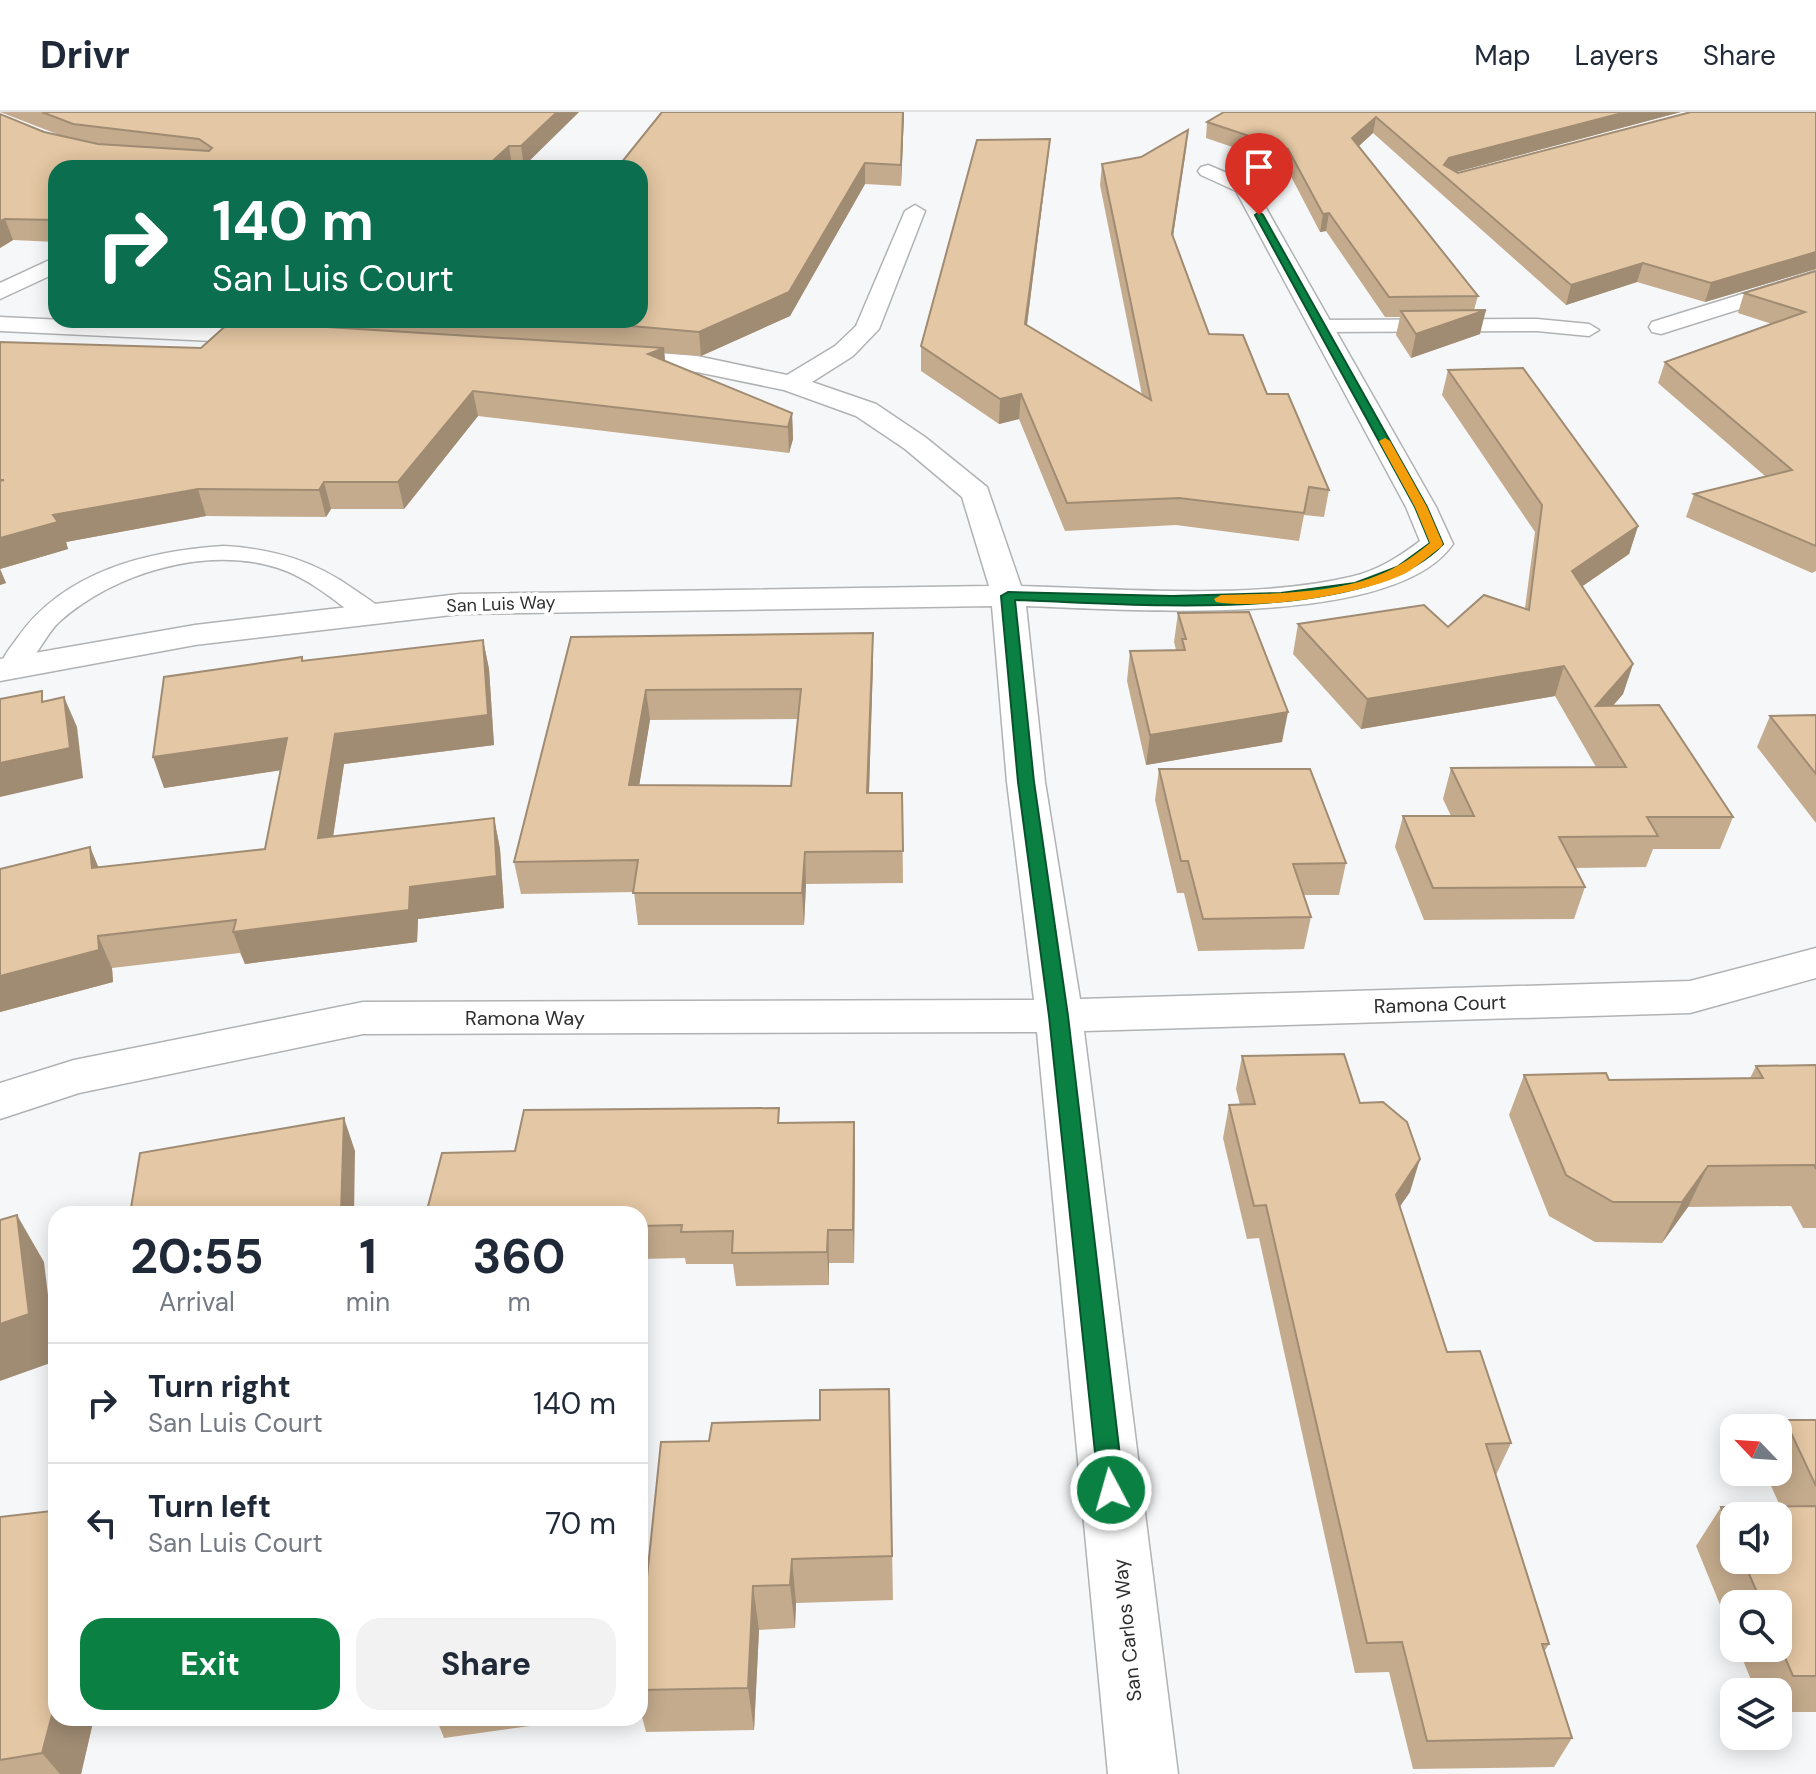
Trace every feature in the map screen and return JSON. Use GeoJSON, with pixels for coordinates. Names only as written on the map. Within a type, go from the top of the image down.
{"type":"FeatureCollection","features":[{"type":"Feature","properties":{"kind":"street"},"geometry":{"type":"LineString","coordinates":[[1208,171],[1244,187],[1321,326]]}},
{"type":"Feature","properties":{"kind":"street"},"geometry":{"type":"LineString","coordinates":[[791,384],[844,351],[867,329],[915,211]]}},
{"type":"Feature","properties":{"kind":"street"},"geometry":{"type":"LineString","coordinates":[[0,292],[48,268]]}},
{"type":"Feature","properties":{"kind":"street"},"geometry":{"type":"LineString","coordinates":[[1661,327],[1816,278]]}},
{"type":"Feature","properties":{"kind":"street"},"geometry":{"type":"LineString","coordinates":[[0,324],[48,326]]}},
{"type":"Feature","properties":{"kind":"street","name":"San Luis Way"},"geometry":{"type":"LineString","coordinates":[[5,669],[195,635],[460,604],[1008,596],[1172,600],[1281,597],[1358,586],[1402,569],[1437,544],[1421,507],[1321,326]]}},
{"type":"Feature","properties":{"kind":"street"},"geometry":{"type":"LineString","coordinates":[[85,328],[318,339]]}},
{"type":"Feature","properties":{"kind":"street","name":"San Carlos Way"},"geometry":{"type":"LineString","coordinates":[[571,355],[697,364],[791,384],[866,410],[915,443],[976,493],[1008,596],[1026,782],[1059,1016],[1143,1774]]}},
{"type":"Feature","properties":{"kind":"street","name":"Ramona Court"},"geometry":{"type":"LineString","coordinates":[[1059,1016],[1690,997],[1816,963]]}},
{"type":"Feature","properties":{"kind":"street","name":"Ramona Way"},"geometry":{"type":"LineString","coordinates":[[0,1101],[74,1077],[363,1018],[1059,1016]]}},
{"type":"Feature","properties":{"kind":"lane"},"geometry":{"type":"LineString","coordinates":[[1321,326],[1537,325],[1589,330]]}},
{"type":"Feature","properties":{"kind":"lane"},"geometry":{"type":"LineString","coordinates":[[5,669],[50,615],[72,599],[95,583],[156,561],[226,554],[279,560],[320,576],[371,614]]}},
{"type":"Feature","properties":{"kind":"building"},"geometry":{"type":"Polygon","coordinates":[[[42,112],[557,112],[521,146],[509,146],[494,160],[48,160],[48,220],[0,221],[0,114],[44,132],[98,144],[209,151],[212,148],[199,139],[73,124],[42,112]]]}},
{"type":"Feature","properties":{"kind":"building"},"geometry":{"type":"Polygon","coordinates":[[[662,112],[903,112],[901,165],[865,163],[789,292],[699,332],[648,328],[648,160],[623,160],[662,112]]]}},
{"type":"Feature","properties":{"kind":"building"},"geometry":{"type":"Polygon","coordinates":[[[1224,112],[1626,112],[1449,158],[1444,165],[1458,173],[1691,112],[1816,112],[1816,252],[1711,283],[1643,263],[1571,285],[1376,117],[1352,138],[1478,296],[1389,297],[1329,213],[1323,214],[1288,149],[1207,122],[1224,112]]]}},
{"type":"Feature","properties":{"kind":"building"},"geometry":{"type":"Polygon","coordinates":[[[1188,130],[1172,234],[1209,334],[1243,335],[1267,394],[1288,394],[1329,490],[1309,487],[1304,513],[1179,498],[1067,503],[1021,394],[1000,399],[921,346],[977,140],[1050,139],[1025,324],[1151,400],[1102,164],[1141,157],[1188,130]]]}},
{"type":"Feature","properties":{"kind":"building"},"geometry":{"type":"Polygon","coordinates":[[[1816,271],[1816,546],[1694,494],[1792,470],[1665,362],[1805,312],[1744,293],[1816,271]]]}},
{"type":"Feature","properties":{"kind":"building"},"geometry":{"type":"Polygon","coordinates":[[[1486,310],[1416,334],[1401,311],[1486,310]]]}},
{"type":"Feature","properties":{"kind":"building"},"geometry":{"type":"Polygon","coordinates":[[[223,328],[343,328],[664,348],[648,354],[792,413],[788,427],[473,391],[398,482],[324,482],[319,490],[198,489],[53,515],[58,522],[0,538],[0,481],[4,480],[0,480],[0,342],[201,348],[223,328]]]}},
{"type":"Feature","properties":{"kind":"building"},"geometry":{"type":"Polygon","coordinates":[[[1523,368],[1638,526],[1572,571],[1633,664],[1596,706],[1659,705],[1733,817],[1647,817],[1658,836],[1559,837],[1585,887],[1433,888],[1403,816],[1474,816],[1451,768],[1626,767],[1564,666],[1367,699],[1298,624],[1424,605],[1448,627],[1484,595],[1529,610],[1542,505],[1448,370],[1523,368]]]}},
{"type":"Feature","properties":{"kind":"building"},"geometry":{"type":"Polygon","coordinates":[[[1249,612],[1288,712],[1150,735],[1130,651],[1185,650],[1182,639],[1186,639],[1178,613],[1249,612]]]}},
{"type":"Feature","properties":{"kind":"building"},"geometry":{"type":"Polygon","coordinates":[[[873,633],[867,793],[902,793],[903,851],[805,852],[802,893],[633,893],[638,860],[514,862],[571,637],[873,633]],[[801,689],[646,690],[629,785],[791,786],[801,689]]]}},
{"type":"Feature","properties":{"kind":"building"},"geometry":{"type":"Polygon","coordinates":[[[483,640],[488,715],[335,734],[318,838],[494,818],[497,876],[410,887],[409,910],[233,932],[236,920],[98,936],[99,950],[0,976],[0,869],[90,847],[92,868],[265,849],[287,738],[153,757],[164,677],[302,657],[302,661],[483,640]]]}},
{"type":"Feature","properties":{"kind":"building"},"geometry":{"type":"Polygon","coordinates":[[[42,691],[42,702],[64,697],[70,748],[0,763],[0,699],[42,691]]]}},
{"type":"Feature","properties":{"kind":"building"},"geometry":{"type":"Polygon","coordinates":[[[1816,715],[1816,774],[1770,716],[1816,715]]]}},
{"type":"Feature","properties":{"kind":"building"},"geometry":{"type":"Polygon","coordinates":[[[1159,769],[1310,769],[1346,863],[1293,864],[1311,917],[1203,919],[1188,861],[1181,861],[1159,769]]]}},
{"type":"Feature","properties":{"kind":"building"},"geometry":{"type":"Polygon","coordinates":[[[1344,1054],[1360,1103],[1383,1102],[1407,1122],[1420,1159],[1396,1195],[1447,1352],[1480,1351],[1511,1443],[1486,1444],[1549,1644],[1542,1644],[1572,1738],[1427,1741],[1402,1642],[1367,1643],[1266,1205],[1254,1206],[1229,1105],[1255,1104],[1242,1056],[1344,1054]]]}},
{"type":"Feature","properties":{"kind":"building"},"geometry":{"type":"Polygon","coordinates":[[[1816,1065],[1816,1169],[1814,1165],[1708,1166],[1682,1202],[1613,1202],[1566,1175],[1524,1075],[1606,1073],[1609,1080],[1763,1078],[1756,1066],[1816,1065]]]}},
{"type":"Feature","properties":{"kind":"building"},"geometry":{"type":"Polygon","coordinates":[[[779,1108],[778,1123],[854,1122],[853,1230],[828,1230],[827,1252],[732,1253],[733,1231],[681,1232],[682,1225],[648,1226],[648,1206],[428,1206],[442,1153],[515,1151],[524,1110],[779,1108]]]}},
{"type":"Feature","properties":{"kind":"building"},"geometry":{"type":"Polygon","coordinates":[[[344,1118],[341,1206],[131,1206],[140,1153],[344,1118]]]}},
{"type":"Feature","properties":{"kind":"building"},"geometry":{"type":"Polygon","coordinates":[[[17,1215],[29,1314],[0,1324],[0,1220],[17,1215]]]}},
{"type":"Feature","properties":{"kind":"building"},"geometry":{"type":"Polygon","coordinates":[[[889,1389],[892,1556],[792,1559],[790,1585],[753,1586],[748,1688],[648,1690],[648,1568],[661,1442],[709,1441],[712,1423],[820,1420],[820,1390],[889,1389]]]}},
{"type":"Feature","properties":{"kind":"building"},"geometry":{"type":"Polygon","coordinates":[[[1792,1420],[1816,1420],[1816,1486],[1792,1435],[1792,1420]]]}},
{"type":"Feature","properties":{"kind":"building"},"geometry":{"type":"Polygon","coordinates":[[[1792,1506],[1816,1506],[1816,1676],[1793,1676],[1787,1662],[1792,1662],[1792,1590],[1756,1590],[1749,1574],[1792,1574],[1792,1506]]]}},
{"type":"Feature","properties":{"kind":"building"},"geometry":{"type":"Polygon","coordinates":[[[48,1511],[49,1726],[42,1753],[0,1760],[0,1517],[48,1511]]]}},
{"type":"Feature","properties":{"kind":"slow traffic"},"geometry":{"type":"LineString","coordinates":[[1221,599],[1281,597],[1358,586],[1402,569],[1437,544],[1385,441]]}},
{"type":"Feature","properties":{"kind":"route"},"geometry":{"type":"LineString","coordinates":[[1111,1490],[1059,1016],[1026,782],[1008,596],[1172,600],[1281,597],[1358,586],[1402,569],[1437,544],[1421,507],[1259,215]]}}]}
